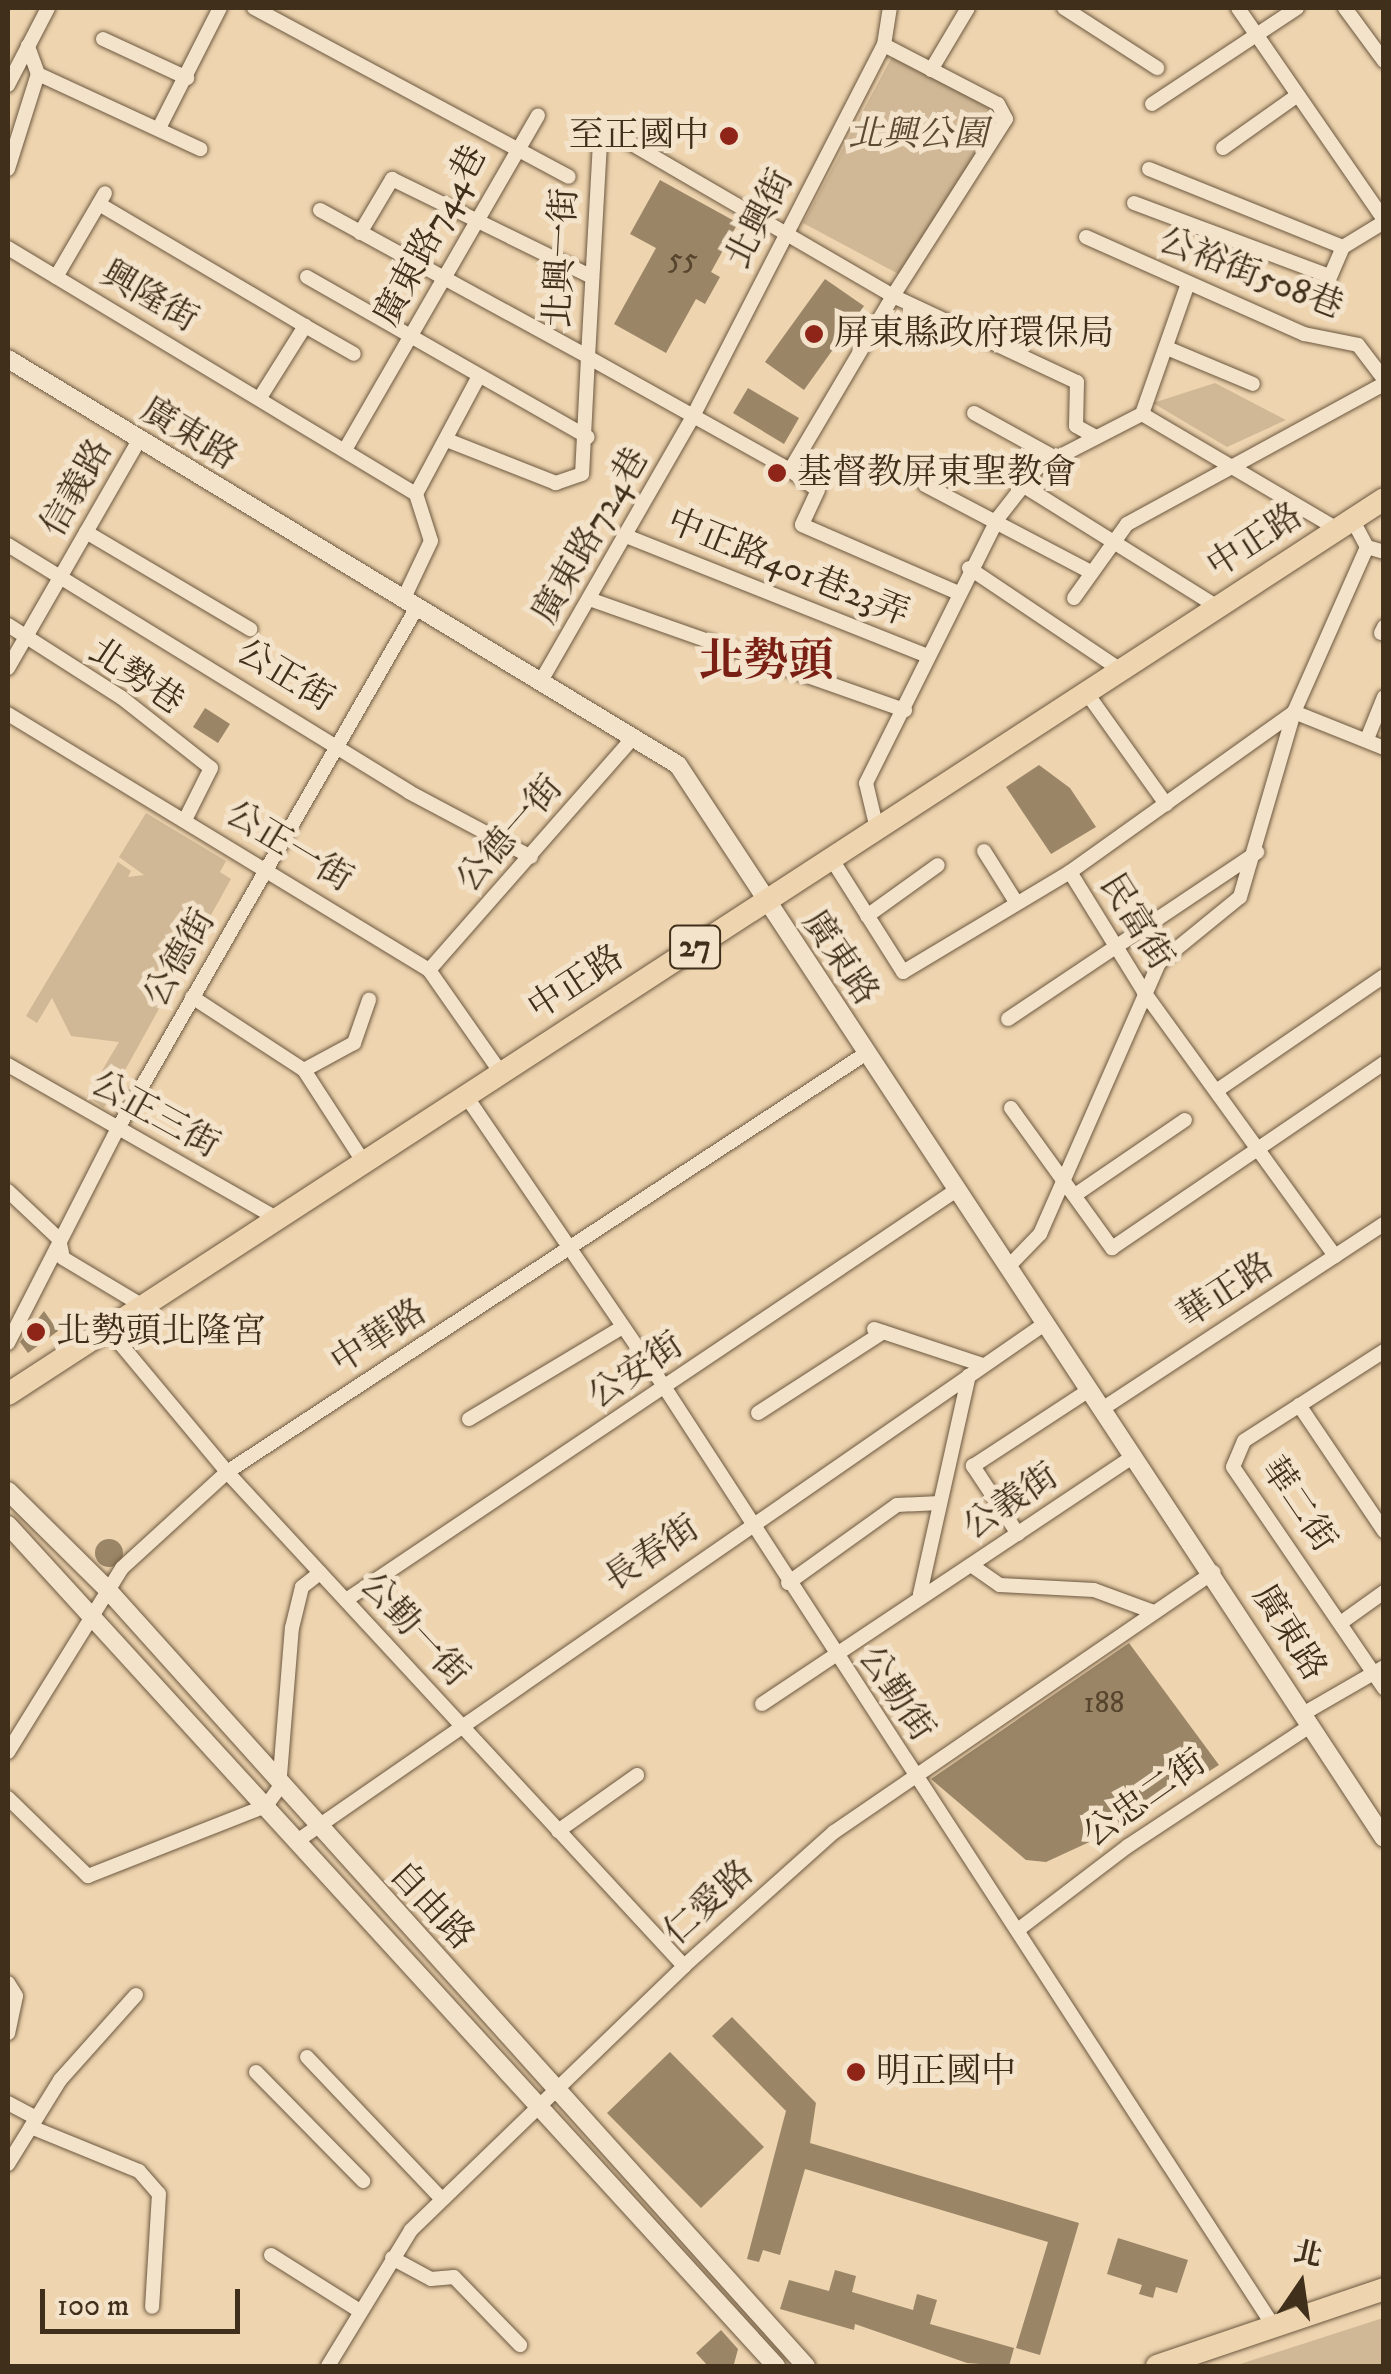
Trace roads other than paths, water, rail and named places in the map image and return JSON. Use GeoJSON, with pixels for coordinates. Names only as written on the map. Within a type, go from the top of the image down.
{"type":"FeatureCollection","features":[{"type":"Feature","properties":{"kind":"main road","name":"中正路"},"geometry":{"type":"LineString","coordinates":[[8,1394],[361,1158],[502,1073],[1384,499]]}},
{"type":"Feature","properties":{"kind":"main road"},"geometry":{"type":"LineString","coordinates":[[1157,2366],[1384,2289]]}},
{"type":"Feature","properties":{"kind":"street"},"geometry":{"type":"LineString","coordinates":[[8,85],[14,59],[28,46],[48,8]]}},
{"type":"Feature","properties":{"kind":"street"},"geometry":{"type":"LineString","coordinates":[[159,128],[220,8]]}},
{"type":"Feature","properties":{"kind":"street","name":"廣東路744巷"},"geometry":{"type":"LineString","coordinates":[[254,8],[516,153],[448,280],[346,448]]}},
{"type":"Feature","properties":{"kind":"street","name":"北興街"},"geometry":{"type":"LineString","coordinates":[[691,420],[884,46],[890,8]]}},
{"type":"Feature","properties":{"kind":"street"},"geometry":{"type":"LineString","coordinates":[[931,70],[968,8]]}},
{"type":"Feature","properties":{"kind":"street"},"geometry":{"type":"LineString","coordinates":[[1064,8],[1157,68]]}},
{"type":"Feature","properties":{"kind":"street"},"geometry":{"type":"LineString","coordinates":[[1238,8],[1384,221],[1343,247],[1321,298]]}},
{"type":"Feature","properties":{"kind":"street"},"geometry":{"type":"LineString","coordinates":[[1152,104],[1296,8]]}},
{"type":"Feature","properties":{"kind":"street"},"geometry":{"type":"LineString","coordinates":[[1345,8],[1384,61]]}},
{"type":"Feature","properties":{"kind":"street"},"geometry":{"type":"LineString","coordinates":[[103,39],[187,78]]}},
{"type":"Feature","properties":{"kind":"street"},"geometry":{"type":"LineString","coordinates":[[8,170],[38,74],[28,46]]}},
{"type":"Feature","properties":{"kind":"street"},"geometry":{"type":"LineString","coordinates":[[884,46],[998,104],[1006,119],[893,296],[790,470],[818,490],[802,525],[956,592]]}},
{"type":"Feature","properties":{"kind":"street"},"geometry":{"type":"LineString","coordinates":[[38,74],[200,150]]}},
{"type":"Feature","properties":{"kind":"street"},"geometry":{"type":"LineString","coordinates":[[1223,148],[1296,97]]}},
{"type":"Feature","properties":{"kind":"street"},"geometry":{"type":"LineString","coordinates":[[538,116],[516,153],[569,177]]}},
{"type":"Feature","properties":{"kind":"street","name":"北興一街"},"geometry":{"type":"LineString","coordinates":[[790,470],[691,420],[588,357],[588,276],[602,126],[893,296],[1077,382],[1074,418],[1096,437]]}},
{"type":"Feature","properties":{"kind":"street"},"geometry":{"type":"LineString","coordinates":[[1150,168],[1343,247]]}},
{"type":"Feature","properties":{"kind":"street"},"geometry":{"type":"LineString","coordinates":[[360,233],[392,179],[588,276]]}},
{"type":"Feature","properties":{"kind":"street"},"geometry":{"type":"LineString","coordinates":[[56,277],[102,198],[354,354]]}},
{"type":"Feature","properties":{"kind":"street"},"geometry":{"type":"LineString","coordinates":[[1134,203],[1328,276]]}},
{"type":"Feature","properties":{"kind":"street"},"geometry":{"type":"LineString","coordinates":[[320,210],[588,357],[588,437],[582,474],[556,483],[447,440]]}},
{"type":"Feature","properties":{"kind":"street","name":"公裕街508巷"},"geometry":{"type":"LineString","coordinates":[[1086,237],[1187,286],[1304,334],[1358,345],[1384,381]]}},
{"type":"Feature","properties":{"kind":"street","name":"興隆街"},"geometry":{"type":"LineString","coordinates":[[8,248],[260,396]]}},
{"type":"Feature","properties":{"kind":"street"},"geometry":{"type":"LineString","coordinates":[[307,277],[478,378],[588,437]]}},
{"type":"Feature","properties":{"kind":"street"},"geometry":{"type":"LineString","coordinates":[[877,828],[866,783],[905,710],[969,568],[998,518],[1024,486],[1056,458],[1142,414],[1187,286]]}},
{"type":"Feature","properties":{"kind":"street"},"geometry":{"type":"LineString","coordinates":[[304,326],[260,396],[416,494],[430,541],[410,605]]}},
{"type":"Feature","properties":{"kind":"street"},"geometry":{"type":"LineString","coordinates":[[1166,348],[1253,384]]}},
{"type":"Feature","properties":{"kind":"street","name":"廣東路"},"geometry":{"type":"LineString","coordinates":[[8,359],[138,442],[678,764],[764,902],[1133,1457],[1214,1572],[1384,1838]]}},
{"type":"Feature","properties":{"kind":"street"},"geometry":{"type":"LineString","coordinates":[[416,494],[478,378]]}},
{"type":"Feature","properties":{"kind":"street"},"geometry":{"type":"LineString","coordinates":[[1074,598],[1109,539],[1384,381]]}},
{"type":"Feature","properties":{"kind":"street"},"geometry":{"type":"LineString","coordinates":[[974,413],[1056,458]]}},
{"type":"Feature","properties":{"kind":"street"},"geometry":{"type":"LineString","coordinates":[[1142,414],[1233,468],[1345,524],[1367,547],[1384,552]]}},
{"type":"Feature","properties":{"kind":"street","name":"廣東路724巷"},"geometry":{"type":"LineString","coordinates":[[541,681],[592,600],[691,420]]}},
{"type":"Feature","properties":{"kind":"street","name":"信義路"},"geometry":{"type":"LineString","coordinates":[[8,668],[138,442]]}},
{"type":"Feature","properties":{"kind":"street"},"geometry":{"type":"LineString","coordinates":[[925,485],[998,518],[1089,571]]}},
{"type":"Feature","properties":{"kind":"street"},"geometry":{"type":"LineString","coordinates":[[1024,486],[1218,607]]}},
{"type":"Feature","properties":{"kind":"street"},"geometry":{"type":"LineString","coordinates":[[86,532],[250,630]]}},
{"type":"Feature","properties":{"kind":"street","name":"中正路401巷23弄"},"geometry":{"type":"LineString","coordinates":[[626,536],[927,656]]}},
{"type":"Feature","properties":{"kind":"street","name":"公正街"},"geometry":{"type":"LineString","coordinates":[[8,545],[532,856]]}},
{"type":"Feature","properties":{"kind":"street"},"geometry":{"type":"LineString","coordinates":[[1009,1266],[1040,1234],[1060,1178],[1144,992],[1174,945],[1240,897],[1258,852],[1294,712],[1367,547]]}},
{"type":"Feature","properties":{"kind":"street"},"geometry":{"type":"LineString","coordinates":[[969,568],[1121,670]]}},
{"type":"Feature","properties":{"kind":"street"},"geometry":{"type":"LineString","coordinates":[[592,600],[905,710]]}},
{"type":"Feature","properties":{"kind":"street","name":"公德街"},"geometry":{"type":"LineString","coordinates":[[8,1343],[118,1128],[410,605]]}},
{"type":"Feature","properties":{"kind":"street","name":"北勢巷"},"geometry":{"type":"LineString","coordinates":[[8,625],[24,640],[122,698],[211,768],[185,820]]}},
{"type":"Feature","properties":{"kind":"street"},"geometry":{"type":"LineString","coordinates":[[1086,692],[1166,804]]}},
{"type":"Feature","properties":{"kind":"street"},"geometry":{"type":"LineString","coordinates":[[1367,739],[1384,697]]}},
{"type":"Feature","properties":{"kind":"street"},"geometry":{"type":"LineString","coordinates":[[1294,712],[1384,748]]}},
{"type":"Feature","properties":{"kind":"street","name":"民富街"},"geometry":{"type":"LineString","coordinates":[[1294,712],[1070,872],[1144,992],[1219,1089],[1335,1256]]}},
{"type":"Feature","properties":{"kind":"street","name":"公正一街"},"geometry":{"type":"LineString","coordinates":[[8,714],[267,867],[428,970],[502,1073]]}},
{"type":"Feature","properties":{"kind":"street","name":"公德一街"},"geometry":{"type":"LineString","coordinates":[[428,970],[634,736]]}},
{"type":"Feature","properties":{"kind":"street"},"geometry":{"type":"LineString","coordinates":[[984,851],[1016,902]]}},
{"type":"Feature","properties":{"kind":"street"},"geometry":{"type":"LineString","coordinates":[[1008,1019],[1258,852]]}},
{"type":"Feature","properties":{"kind":"street"},"geometry":{"type":"LineString","coordinates":[[831,858],[903,972],[1070,872]]}},
{"type":"Feature","properties":{"kind":"street"},"geometry":{"type":"LineString","coordinates":[[867,916],[938,865]]}},
{"type":"Feature","properties":{"kind":"street"},"geometry":{"type":"LineString","coordinates":[[1219,1089],[1384,976]]}},
{"type":"Feature","properties":{"kind":"street"},"geometry":{"type":"LineString","coordinates":[[192,997],[304,1070],[361,1158]]}},
{"type":"Feature","properties":{"kind":"street"},"geometry":{"type":"LineString","coordinates":[[304,1070],[354,1043],[369,1000]]}},
{"type":"Feature","properties":{"kind":"street","name":"中華路"},"geometry":{"type":"LineString","coordinates":[[8,1752],[97,1616],[107,1588],[227,1472],[865,1054]]}},
{"type":"Feature","properties":{"kind":"street"},"geometry":{"type":"LineString","coordinates":[[1010,1108],[1112,1248],[1262,1151],[1384,1063]]}},
{"type":"Feature","properties":{"kind":"street","name":"公正三街"},"geometry":{"type":"LineString","coordinates":[[8,1065],[273,1216]]}},
{"type":"Feature","properties":{"kind":"street","name":"公勤街"},"geometry":{"type":"LineString","coordinates":[[466,1096],[664,1388],[834,1657],[1019,1929],[1274,2327]]}},
{"type":"Feature","properties":{"kind":"street"},"geometry":{"type":"LineString","coordinates":[[1074,1195],[1185,1120]]}},
{"type":"Feature","properties":{"kind":"street","name":"公安街"},"geometry":{"type":"LineString","coordinates":[[346,1600],[958,1190]]}},
{"type":"Feature","properties":{"kind":"street"},"geometry":{"type":"LineString","coordinates":[[8,1191],[59,1240],[63,1258],[144,1306]]}},
{"type":"Feature","properties":{"kind":"street","name":"華正路"},"geometry":{"type":"LineString","coordinates":[[1102,1409],[1384,1224]]}},
{"type":"Feature","properties":{"kind":"street","name":"長春街"},"geometry":{"type":"LineString","coordinates":[[297,1840],[459,1723],[1046,1323]]}},
{"type":"Feature","properties":{"kind":"street"},"geometry":{"type":"LineString","coordinates":[[469,1420],[623,1327]]}},
{"type":"Feature","properties":{"kind":"street","name":"公勤一街"},"geometry":{"type":"LineString","coordinates":[[108,1329],[227,1472],[684,1966]]}},
{"type":"Feature","properties":{"kind":"street"},"geometry":{"type":"LineString","coordinates":[[758,1414],[878,1331],[984,1365]]}},
{"type":"Feature","properties":{"kind":"street","name":"華二街"},"geometry":{"type":"LineString","coordinates":[[1384,1351],[1244,1441],[1233,1468],[1377,1668],[1384,1688]]}},
{"type":"Feature","properties":{"kind":"street","name":"公義街"},"geometry":{"type":"LineString","coordinates":[[920,1594],[970,1375]]}},
{"type":"Feature","properties":{"kind":"street"},"geometry":{"type":"LineString","coordinates":[[1018,1534],[974,1466],[1089,1390]]}},
{"type":"Feature","properties":{"kind":"street"},"geometry":{"type":"LineString","coordinates":[[1300,1405],[1384,1531]]}},
{"type":"Feature","properties":{"kind":"street","name":"公義街"},"geometry":{"type":"LineString","coordinates":[[762,1704],[920,1594],[971,1565],[1133,1457]]}},
{"type":"Feature","properties":{"kind":"street","name":"自由路"},"geometry":{"type":"LineString","coordinates":[[8,1491],[107,1588],[279,1788],[806,2366]]}},
{"type":"Feature","properties":{"kind":"street"},"geometry":{"type":"LineString","coordinates":[[788,1583],[897,1505],[940,1503]]}},
{"type":"Feature","properties":{"kind":"street","name":"自由路"},"geometry":{"type":"LineString","coordinates":[[8,1525],[97,1616],[776,2366]]}},
{"type":"Feature","properties":{"kind":"street"},"geometry":{"type":"LineString","coordinates":[[971,1565],[1000,1585],[1094,1590],[1151,1611]]}},
{"type":"Feature","properties":{"kind":"street"},"geometry":{"type":"LineString","coordinates":[[8,1798],[88,1876],[266,1806],[279,1788],[292,1628],[302,1587],[320,1572]]}},
{"type":"Feature","properties":{"kind":"street","name":"仁愛路"},"geometry":{"type":"LineString","coordinates":[[328,2366],[392,2258],[440,2197],[534,2102],[684,1966],[834,1832],[1151,1611],[1214,1572]]}},
{"type":"Feature","properties":{"kind":"street"},"geometry":{"type":"LineString","coordinates":[[1342,1622],[1384,1592]]}},
{"type":"Feature","properties":{"kind":"street","name":"公忠二街"},"geometry":{"type":"LineString","coordinates":[[1019,1929],[1377,1668]]}},
{"type":"Feature","properties":{"kind":"street"},"geometry":{"type":"LineString","coordinates":[[558,1831],[637,1775]]}},
{"type":"Feature","properties":{"kind":"street"},"geometry":{"type":"LineString","coordinates":[[8,2033],[11,1985]]}},
{"type":"Feature","properties":{"kind":"street"},"geometry":{"type":"LineString","coordinates":[[8,2164],[33,2122],[136,1995]]}},
{"type":"Feature","properties":{"kind":"street"},"geometry":{"type":"LineString","coordinates":[[307,2057],[440,2197]]}},
{"type":"Feature","properties":{"kind":"street"},"geometry":{"type":"LineString","coordinates":[[256,2072],[363,2181]]}},
{"type":"Feature","properties":{"kind":"street"},"geometry":{"type":"LineString","coordinates":[[8,2103],[33,2122],[140,2171],[159,2194],[152,2306]]}},
{"type":"Feature","properties":{"kind":"street"},"geometry":{"type":"LineString","coordinates":[[271,2255],[360,2311]]}},
{"type":"Feature","properties":{"kind":"street"},"geometry":{"type":"LineString","coordinates":[[392,2258],[432,2279],[454,2277],[520,2345]]}},
{"type":"Feature","properties":{"kind":"place","name":"至正國中"},"geometry":{"type":"Point","coordinates":[729,136]}},
{"type":"Feature","properties":{"kind":"place","name":"屏東縣政府環保局"},"geometry":{"type":"Point","coordinates":[814,334]}},
{"type":"Feature","properties":{"kind":"place","name":"基督教屏東聖教會"},"geometry":{"type":"Point","coordinates":[777,473]}},
{"type":"Feature","properties":{"kind":"place","name":"北勢頭北隆宮"},"geometry":{"type":"Point","coordinates":[36,1332]}},
{"type":"Feature","properties":{"kind":"place","name":"明正國中"},"geometry":{"type":"Point","coordinates":[856,2072]}},
{"type":"Feature","properties":{"kind":"district","name":"北勢頭"},"geometry":{"type":"Point","coordinates":[766,663]}},
{"type":"Feature","properties":{"kind":"park label","name":"北興公園"},"geometry":{"type":"Point","coordinates":[918,135]}}]}
